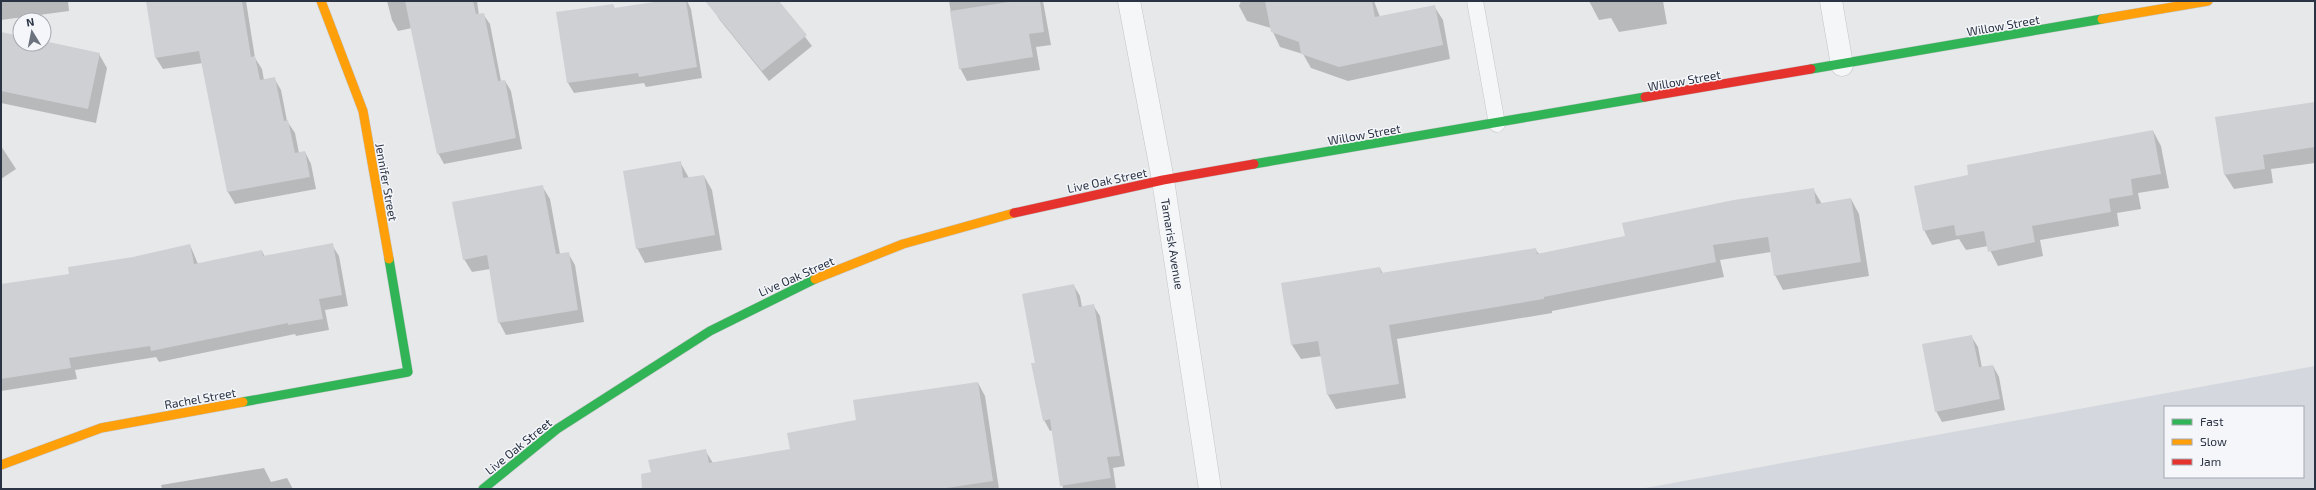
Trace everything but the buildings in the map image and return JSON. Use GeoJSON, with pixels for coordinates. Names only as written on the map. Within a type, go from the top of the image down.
{"type":"FeatureCollection","features":[{"type":"Feature","properties":{"kind":"street","name":"Jennifer Street"},"geometry":{"type":"LineString","coordinates":[[321,1],[363,111],[408,372]]}},
{"type":"Feature","properties":{"kind":"street","name":"Tamarisk Avenue"},"geometry":{"type":"LineString","coordinates":[[1129,1],[1163,180],[1210,489]]}},
{"type":"Feature","properties":{"kind":"street"},"geometry":{"type":"LineString","coordinates":[[1831,1],[1842,65]]}},
{"type":"Feature","properties":{"kind":"street","name":"Willow Street"},"geometry":{"type":"LineString","coordinates":[[1163,180],[1842,65],[2208,1]]}},
{"type":"Feature","properties":{"kind":"street","name":"Live Oak Street"},"geometry":{"type":"LineString","coordinates":[[483,489],[557,429],[710,331],[804,284],[903,244],[1007,215],[1163,180]]}},
{"type":"Feature","properties":{"kind":"street","name":"Rachel Street"},"geometry":{"type":"LineString","coordinates":[[1,464],[101,428],[408,372]]}},
{"type":"Feature","properties":{"kind":"lane"},"geometry":{"type":"LineString","coordinates":[[1475,1],[1497,124]]}},
{"type":"Feature","properties":{"kind":"shaded area"},"geometry":{"type":"Polygon","coordinates":[[[2315,366],[2315,489],[1640,489],[2315,366]]]}},
{"type":"Feature","properties":{"kind":"traffic: fast"},"geometry":{"type":"LineString","coordinates":[[1811,69],[2102,19]]}},
{"type":"Feature","properties":{"kind":"traffic: fast"},"geometry":{"type":"LineString","coordinates":[[1254,164],[1645,97]]}},
{"type":"Feature","properties":{"kind":"traffic: fast"},"geometry":{"type":"LineString","coordinates":[[243,402],[408,372],[389,259]]}},
{"type":"Feature","properties":{"kind":"traffic: fast"},"geometry":{"type":"LineString","coordinates":[[483,489],[557,429],[710,331],[815,279]]}},
{"type":"Feature","properties":{"kind":"traffic: slow"},"geometry":{"type":"LineString","coordinates":[[321,1],[363,111],[389,259]]}},
{"type":"Feature","properties":{"kind":"traffic: slow"},"geometry":{"type":"LineString","coordinates":[[2102,19],[2208,1]]}},
{"type":"Feature","properties":{"kind":"traffic: slow"},"geometry":{"type":"LineString","coordinates":[[815,279],[903,244],[1014,213]]}},
{"type":"Feature","properties":{"kind":"traffic: slow"},"geometry":{"type":"LineString","coordinates":[[1,465],[101,428],[243,402]]}},
{"type":"Feature","properties":{"kind":"traffic: jam"},"geometry":{"type":"LineString","coordinates":[[1645,97],[1811,69]]}},
{"type":"Feature","properties":{"kind":"traffic: jam"},"geometry":{"type":"LineString","coordinates":[[1014,213],[1163,180],[1254,164]]}}]}
